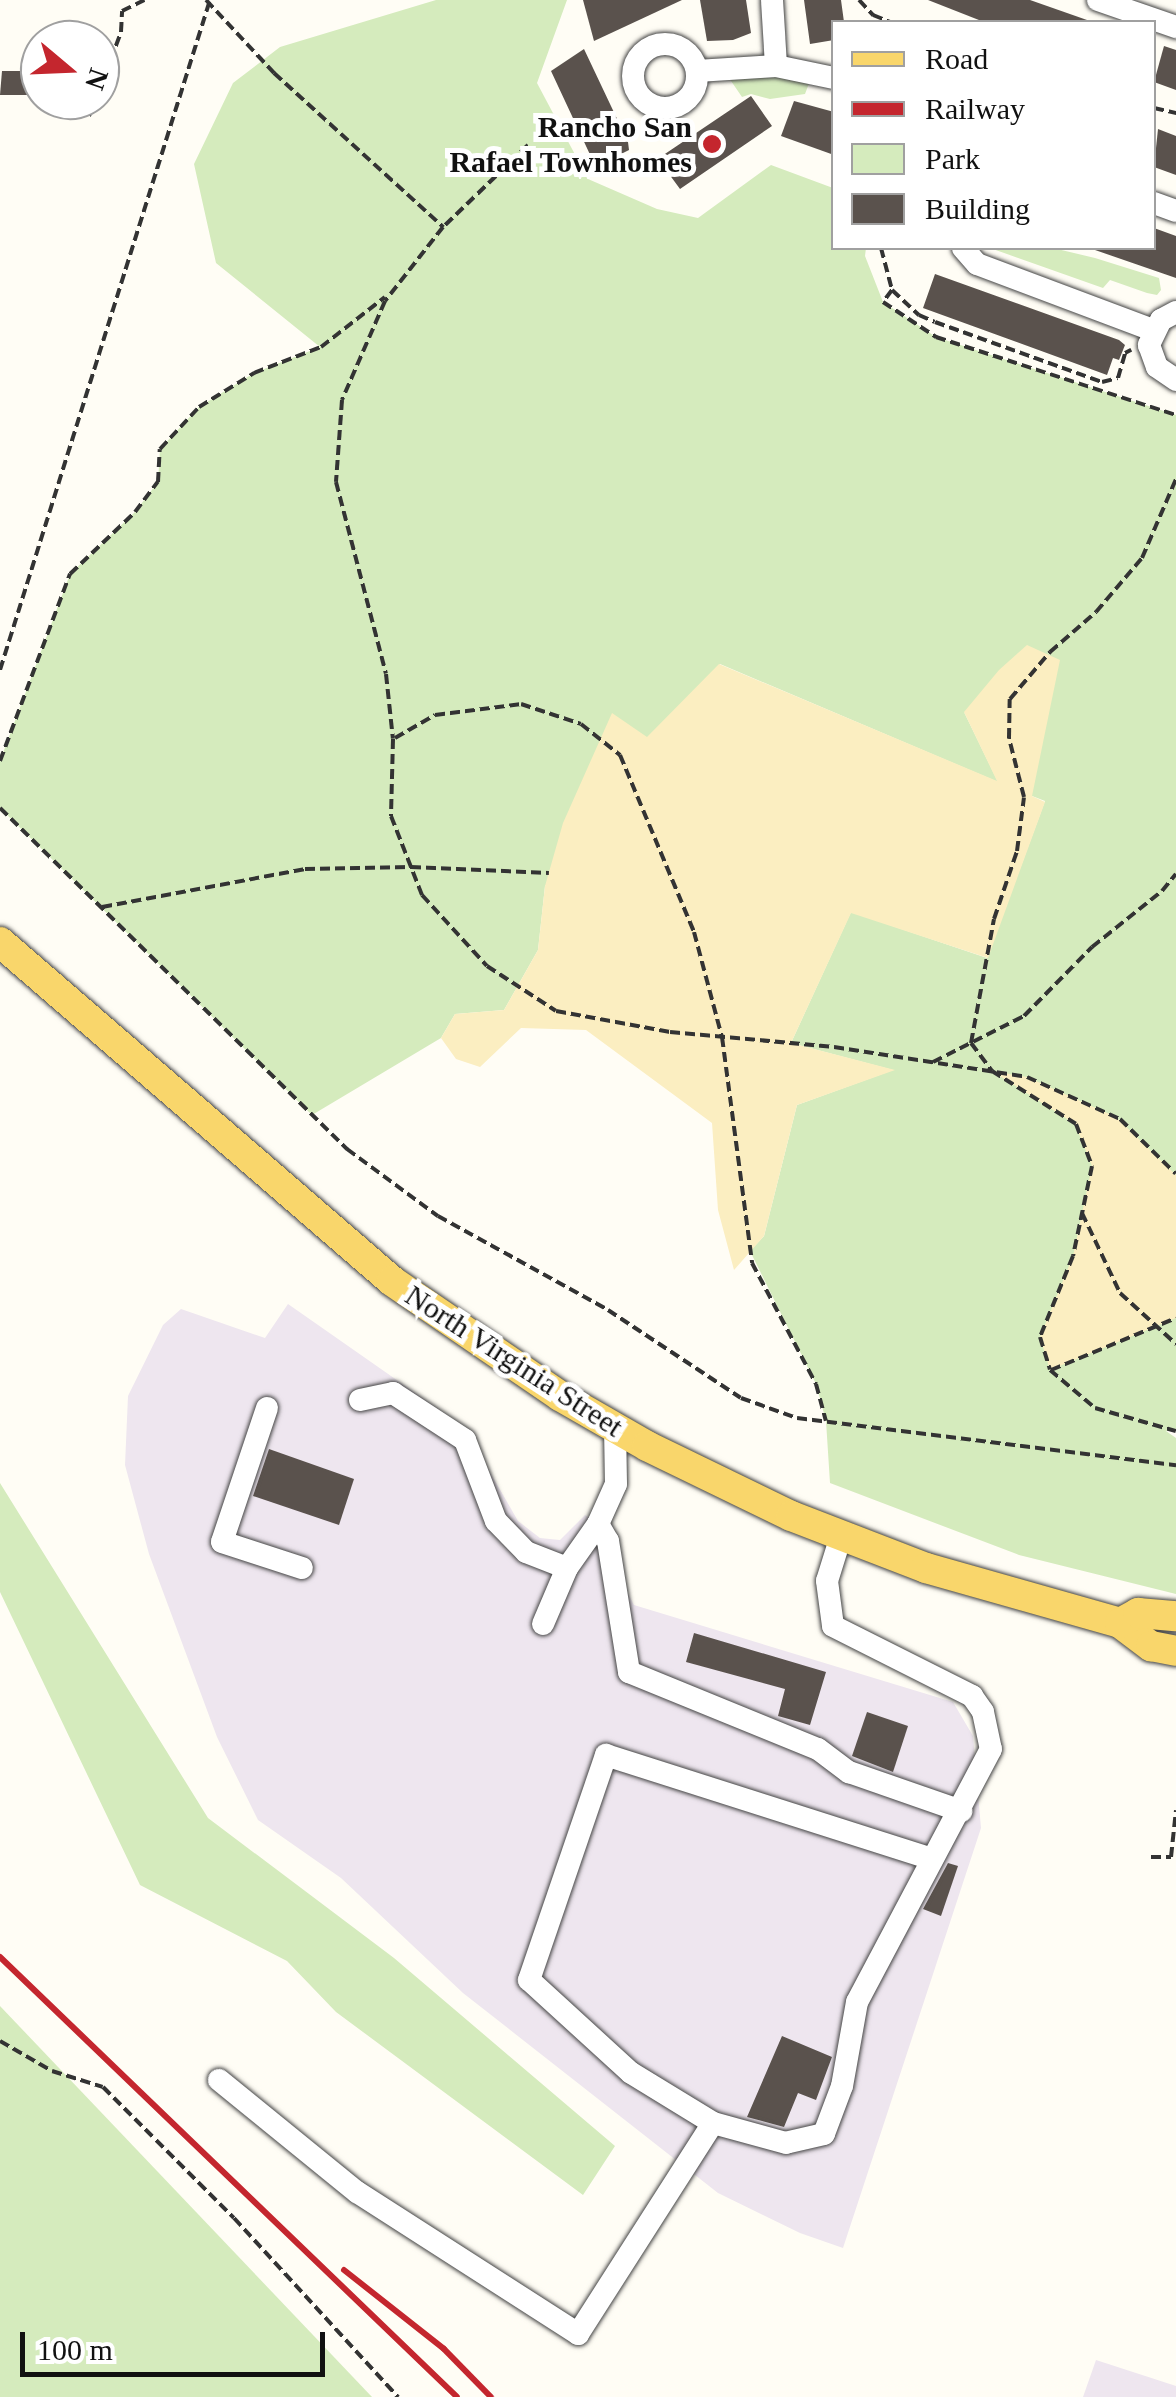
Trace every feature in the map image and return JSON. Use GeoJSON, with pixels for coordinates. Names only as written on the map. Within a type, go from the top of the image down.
{"type":"FeatureCollection","features":[{"type":"Feature","properties":{"kind":"main road","name":"North Virginia Street"},"geometry":{"type":"LineString","coordinates":[[0,942],[392,1281],[506,1362],[615,1428],[722,1484],[841,1536],[1001,1591],[1120,1622],[1152,1646],[1176,1651]]}},
{"type":"Feature","properties":{"kind":"main road","name":"North Virginia Street"},"geometry":{"type":"LineString","coordinates":[[1120,1622],[1138,1613],[1176,1616]]}},
{"type":"Feature","properties":{"kind":"street"},"geometry":{"type":"LineString","coordinates":[[772,0],[776,66]]}},
{"type":"Feature","properties":{"kind":"street"},"geometry":{"type":"LineString","coordinates":[[1098,0],[1156,20]]}},
{"type":"Feature","properties":{"kind":"street"},"geometry":{"type":"LineString","coordinates":[[698,71],[776,66],[831,77]]}},
{"type":"Feature","properties":{"kind":"street"},"geometry":{"type":"LineString","coordinates":[[965,250],[977,264],[1152,337]]}},
{"type":"Feature","properties":{"kind":"street"},"geometry":{"type":"LineString","coordinates":[[1152,337],[1176,312]]}},
{"type":"Feature","properties":{"kind":"street"},"geometry":{"type":"LineString","coordinates":[[1152,337],[1157,367],[1176,380]]}},
{"type":"Feature","properties":{"kind":"street"},"geometry":{"type":"LineString","coordinates":[[360,1400],[393,1393],[465,1440],[496,1521],[526,1552],[567,1568]]}},
{"type":"Feature","properties":{"kind":"street"},"geometry":{"type":"LineString","coordinates":[[267,1408],[222,1542],[302,1568]]}},
{"type":"Feature","properties":{"kind":"street"},"geometry":{"type":"LineString","coordinates":[[543,1624],[567,1568],[598,1524],[616,1484],[615,1428]]}},
{"type":"Feature","properties":{"kind":"street"},"geometry":{"type":"LineString","coordinates":[[598,1524],[608,1541],[629,1672],[818,1749],[850,1772],[962,1810]]}},
{"type":"Feature","properties":{"kind":"street"},"geometry":{"type":"LineString","coordinates":[[841,1536],[827,1581],[834,1626],[972,1696],[984,1712],[991,1750],[858,2002],[842,2086],[824,2134],[786,2143],[714,2123],[631,2073],[528,1980],[606,1755],[932,1859]]}},
{"type":"Feature","properties":{"kind":"street"},"geometry":{"type":"LineString","coordinates":[[219,2080],[357,2192],[578,2334],[714,2123]]}},
{"type":"Feature","properties":{"kind":"path"},"geometry":{"type":"LineString","coordinates":[[120,37],[122,11],[145,0]]}},
{"type":"Feature","properties":{"kind":"path"},"geometry":{"type":"LineString","coordinates":[[859,0],[873,15],[885,20]]}},
{"type":"Feature","properties":{"kind":"path"},"geometry":{"type":"LineString","coordinates":[[209,1],[274,73],[444,227]]}},
{"type":"Feature","properties":{"kind":"path"},"geometry":{"type":"LineString","coordinates":[[0,670],[209,1]]}},
{"type":"Feature","properties":{"kind":"path"},"geometry":{"type":"LineString","coordinates":[[528,144],[444,227],[393,291],[342,400],[336,482],[386,674],[393,740],[390,816],[422,895],[487,966],[556,1011],[722,1037],[1027,1076],[1120,1119],[1176,1174]]}},
{"type":"Feature","properties":{"kind":"path"},"geometry":{"type":"LineString","coordinates":[[882,250],[892,290],[919,315],[1102,382],[1118,378],[1126,353],[1152,337]]}},
{"type":"Feature","properties":{"kind":"path"},"geometry":{"type":"LineString","coordinates":[[892,290],[883,302],[936,337],[1176,415]]}},
{"type":"Feature","properties":{"kind":"path"},"geometry":{"type":"LineString","coordinates":[[0,761],[70,574],[135,512],[158,482],[160,449],[199,407],[254,372],[321,347],[393,291]]}},
{"type":"Feature","properties":{"kind":"path"},"geometry":{"type":"LineString","coordinates":[[1176,479],[1142,558],[1096,612],[1050,652],[1010,699],[1008,738],[1024,797],[1017,851],[994,919],[972,1043],[992,1071],[1076,1124],[1092,1166],[1073,1256],[1040,1337],[1050,1370],[1095,1408],[1176,1431]]}},
{"type":"Feature","properties":{"kind":"path"},"geometry":{"type":"LineString","coordinates":[[393,740],[436,715],[520,704],[581,724],[620,755],[694,932],[722,1037],[752,1263],[816,1384],[826,1421]]}},
{"type":"Feature","properties":{"kind":"path"},"geometry":{"type":"LineString","coordinates":[[0,808],[347,1149],[438,1216],[608,1310],[741,1398],[796,1418],[1176,1466]]}},
{"type":"Feature","properties":{"kind":"path"},"geometry":{"type":"LineString","coordinates":[[100,908],[305,870],[411,866],[549,874]]}},
{"type":"Feature","properties":{"kind":"path"},"geometry":{"type":"LineString","coordinates":[[934,1062],[1024,1016],[1092,947],[1162,891],[1176,874]]}},
{"type":"Feature","properties":{"kind":"path"},"geometry":{"type":"LineString","coordinates":[[1082,1213],[1120,1293],[1176,1344]]}},
{"type":"Feature","properties":{"kind":"path"},"geometry":{"type":"LineString","coordinates":[[1050,1370],[1176,1318]]}},
{"type":"Feature","properties":{"kind":"path"},"geometry":{"type":"LineString","coordinates":[[1151,1857],[1171,1858],[1176,1810]]}},
{"type":"Feature","properties":{"kind":"path"},"geometry":{"type":"LineString","coordinates":[[0,2041],[52,2070],[102,2087],[234,2218],[398,2397]]}},
{"type":"Feature","properties":{"kind":"shaded area"},"geometry":{"type":"Polygon","coordinates":[[[288,1304],[464,1427],[518,1521],[540,1538],[560,1540],[585,1515],[598,1524],[613,1525],[621,1580],[634,1605],[953,1702],[973,1736],[981,1828],[843,2248],[800,2233],[718,2193],[463,1993],[341,1878],[258,1820],[217,1737],[149,1554],[125,1465],[128,1396],[163,1325],[181,1309],[265,1338],[288,1304]]]}},
{"type":"Feature","properties":{"kind":"shaded area"},"geometry":{"type":"Polygon","coordinates":[[[1096,2360],[1176,2386],[1176,2397],[1083,2397],[1096,2360]]]}},
{"type":"Feature","properties":{"kind":"green space"},"geometry":{"type":"Polygon","coordinates":[[[436,0],[567,0],[537,83],[588,179],[657,209],[698,218],[771,165],[831,187],[831,250],[866,250],[883,302],[936,337],[1176,415],[1176,1431],[1166,1431],[1176,1438],[1176,1594],[1019,1555],[830,1483],[826,1421],[816,1384],[750,1251],[764,1236],[797,1105],[893,1070],[791,1043],[851,912],[987,958],[1045,801],[1032,796],[964,712],[998,782],[720,664],[545,886],[538,950],[504,1010],[455,1014],[441,1038],[312,1115],[0,808],[0,761],[70,574],[135,512],[158,482],[160,449],[199,407],[254,373],[320,347],[216,263],[194,164],[233,83],[280,47],[436,0]]]}},
{"type":"Feature","properties":{"kind":"green space"},"geometry":{"type":"Polygon","coordinates":[[[729,78],[811,78],[805,94],[770,99],[751,94],[742,97],[729,78]]]}},
{"type":"Feature","properties":{"kind":"green space"},"geometry":{"type":"Polygon","coordinates":[[[996,250],[1061,250],[1095,258],[1159,278],[1161,290],[1157,295],[1110,280],[1103,288],[996,250]]]}},
{"type":"Feature","properties":{"kind":"green space"},"geometry":{"type":"Polygon","coordinates":[[[0,1483],[208,1818],[394,1958],[615,2146],[583,2195],[336,2012],[287,1961],[140,1885],[0,1592],[0,1483]]]}},
{"type":"Feature","properties":{"kind":"green space"},"geometry":{"type":"Polygon","coordinates":[[[0,2006],[372,2397],[0,2397],[0,2006]]]}},
{"type":"Feature","properties":{"kind":"sand"},"geometry":{"type":"Polygon","coordinates":[[[1027,645],[1060,660],[1032,796],[1045,802],[988,958],[851,913],[791,1043],[895,1070],[797,1105],[764,1236],[734,1270],[718,1210],[712,1123],[586,1030],[521,1028],[480,1067],[456,1059],[441,1038],[455,1014],[504,1010],[538,950],[545,886],[563,823],[612,713],[647,737],[719,664],[997,781],[964,712],[999,670],[1027,645]]]}},
{"type":"Feature","properties":{"kind":"sand"},"geometry":{"type":"Polygon","coordinates":[[[992,1071],[1027,1077],[1116,1117],[1176,1175],[1176,1318],[1050,1370],[1040,1337],[1073,1256],[1092,1166],[1075,1124],[992,1071]]]}},
{"type":"Feature","properties":{"kind":"building","name":"Rancho San Rafael Townhomes"},"geometry":{"type":"Polygon","coordinates":[[[583,0],[682,0],[594,41],[583,0]]]}},
{"type":"Feature","properties":{"kind":"building","name":"Rancho San Rafael Townhomes"},"geometry":{"type":"Polygon","coordinates":[[[700,0],[746,0],[751,33],[733,40],[707,41],[700,0]]]}},
{"type":"Feature","properties":{"kind":"building"},"geometry":{"type":"Polygon","coordinates":[[[804,0],[841,0],[844,20],[831,20],[831,40],[810,44],[804,0]]]}},
{"type":"Feature","properties":{"kind":"building"},"geometry":{"type":"Polygon","coordinates":[[[928,0],[1030,0],[1087,20],[979,20],[928,0]]]}},
{"type":"Feature","properties":{"kind":"building"},"geometry":{"type":"Polygon","coordinates":[[[1164,46],[1176,50],[1176,90],[1156,83],[1164,46]]]}},
{"type":"Feature","properties":{"kind":"building","name":"Rancho San Rafael Townhomes"},"geometry":{"type":"Polygon","coordinates":[[[584,49],[628,142],[629,150],[611,159],[608,153],[593,161],[551,71],[584,49]]]}},
{"type":"Feature","properties":{"kind":"building"},"geometry":{"type":"Polygon","coordinates":[[[2,71],[20,71],[20,95],[0,95],[2,71]]]}},
{"type":"Feature","properties":{"kind":"building","name":"Rancho San Rafael Townhomes"},"geometry":{"type":"Polygon","coordinates":[[[751,96],[772,126],[680,189],[669,174],[663,177],[653,162],[751,96]]]}},
{"type":"Feature","properties":{"kind":"building"},"geometry":{"type":"Polygon","coordinates":[[[794,101],[831,111],[831,154],[781,136],[794,101]]]}},
{"type":"Feature","properties":{"kind":"building"},"geometry":{"type":"Polygon","coordinates":[[[1158,129],[1176,136],[1176,175],[1156,168],[1158,129]]]}},
{"type":"Feature","properties":{"kind":"building"},"geometry":{"type":"Polygon","coordinates":[[[1156,229],[1176,236],[1176,278],[1095,250],[1156,250],[1156,229]]]}},
{"type":"Feature","properties":{"kind":"building"},"geometry":{"type":"Polygon","coordinates":[[[935,274],[1119,340],[1125,345],[1119,360],[1113,358],[1107,375],[923,308],[935,274]]]}},
{"type":"Feature","properties":{"kind":"building"},"geometry":{"type":"Polygon","coordinates":[[[269,1449],[354,1479],[339,1525],[253,1496],[269,1449]]]}},
{"type":"Feature","properties":{"kind":"building"},"geometry":{"type":"Polygon","coordinates":[[[694,1633],[826,1672],[810,1725],[778,1716],[785,1689],[686,1662],[694,1633]]]}},
{"type":"Feature","properties":{"kind":"building"},"geometry":{"type":"Polygon","coordinates":[[[867,1712],[908,1726],[893,1772],[852,1756],[867,1712]]]}},
{"type":"Feature","properties":{"kind":"building"},"geometry":{"type":"Polygon","coordinates":[[[948,1863],[958,1866],[941,1916],[923,1909],[948,1863]]]}},
{"type":"Feature","properties":{"kind":"building"},"geometry":{"type":"Polygon","coordinates":[[[782,2036],[832,2057],[816,2100],[798,2093],[784,2127],[747,2117],[782,2036]]]}},
{"type":"Feature","properties":{"kind":"railway"},"geometry":{"type":"LineString","coordinates":[[0,1957],[457,2397]]}},
{"type":"Feature","properties":{"kind":"railway"},"geometry":{"type":"LineString","coordinates":[[344,2270],[444,2349],[491,2397]]}},
{"type":"Feature","properties":{"kind":"place","name":"Rancho San Rafael Townhomes"},"geometry":{"type":"Point","coordinates":[712,144]}}]}
